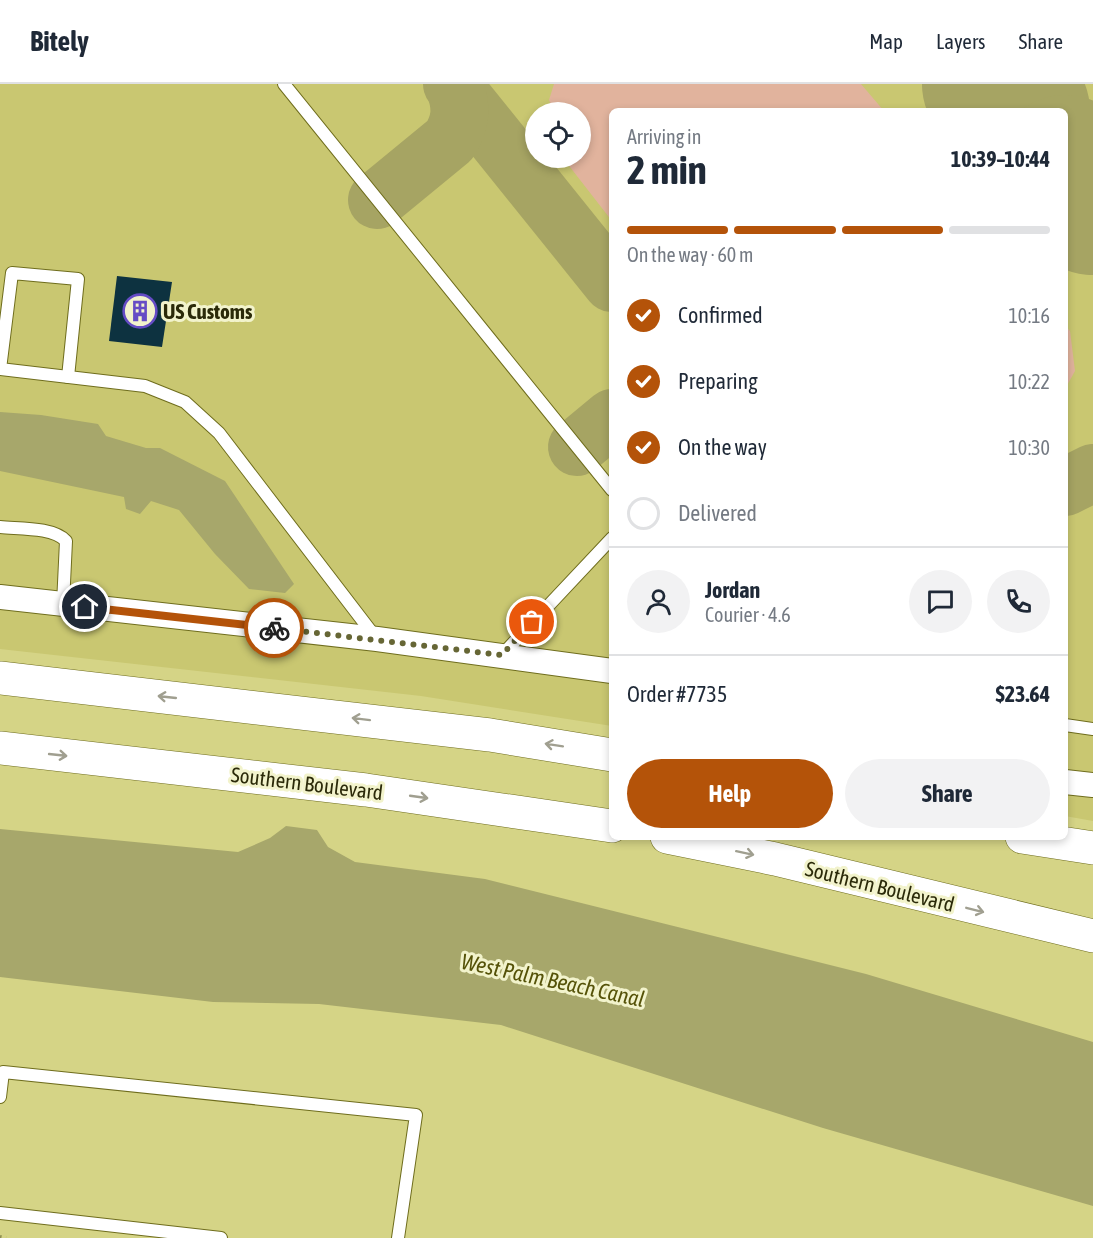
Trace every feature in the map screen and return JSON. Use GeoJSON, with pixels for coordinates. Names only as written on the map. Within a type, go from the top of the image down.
{"type":"FeatureCollection","features":[{"type":"Feature","properties":{"kind":"highway"},"geometry":{"type":"LineString","coordinates":[[0,678],[490,735],[609,755]]}},
{"type":"Feature","properties":{"kind":"highway","name":"Southern Boulevard"},"geometry":{"type":"LineString","coordinates":[[0,748],[387,792],[609,826]]}},
{"type":"Feature","properties":{"kind":"highway","name":"Southern Boulevard"},"geometry":{"type":"LineString","coordinates":[[682,840],[775,859],[1093,936]]}},
{"type":"Feature","properties":{"kind":"highway"},"geometry":{"type":"LineString","coordinates":[[1041,840],[1093,848]]}},
{"type":"Feature","properties":{"kind":"street"},"geometry":{"type":"LineString","coordinates":[[0,597],[376,639],[609,671]]}},
{"type":"Feature","properties":{"kind":"street"},"geometry":{"type":"LineString","coordinates":[[1068,782],[1093,785]]}},
{"type":"Feature","properties":{"kind":"lane"},"geometry":{"type":"LineString","coordinates":[[284,84],[609,486]]}},
{"type":"Feature","properties":{"kind":"lane"},"geometry":{"type":"LineString","coordinates":[[68,377],[78,279],[12,273],[0,369],[68,377],[145,386],[185,402],[219,432],[376,639]]}},
{"type":"Feature","properties":{"kind":"lane"},"geometry":{"type":"LineString","coordinates":[[0,527],[52,533],[61,535],[66,541],[63,604]]}},
{"type":"Feature","properties":{"kind":"lane"},"geometry":{"type":"LineString","coordinates":[[502,655],[609,541]]}},
{"type":"Feature","properties":{"kind":"lane"},"geometry":{"type":"LineString","coordinates":[[1068,725],[1093,729]]}},
{"type":"Feature","properties":{"kind":"lane"},"geometry":{"type":"LineString","coordinates":[[0,1097],[3,1072],[416,1115],[398,1238]]}},
{"type":"Feature","properties":{"kind":"lane"},"geometry":{"type":"LineString","coordinates":[[0,1213],[119,1232],[221,1238]]}},
{"type":"Feature","properties":{"kind":"path"},"geometry":{"type":"LineString","coordinates":[[0,1237],[6,1238]]}},
{"type":"Feature","properties":{"kind":"shaded area"},"geometry":{"type":"Polygon","coordinates":[[[0,84],[1093,84],[1093,821],[1068,817],[1068,108],[609,108],[609,726],[421,696],[0,649],[0,84]]]}},
{"type":"Feature","properties":{"kind":"shaded area"},"geometry":{"type":"Polygon","coordinates":[[[554,84],[861,84],[881,108],[609,108],[609,217],[571,168],[591,168],[591,102],[550,102],[554,84]]]}},
{"type":"Feature","properties":{"kind":"shaded area"},"geometry":{"type":"Polygon","coordinates":[[[1068,329],[1070,331],[1075,371],[1068,384],[1068,329]]]}},
{"type":"Feature","properties":{"kind":"water"},"geometry":{"type":"Polygon","coordinates":[[[0,412],[41,415],[98,424],[106,436],[146,448],[160,448],[225,481],[294,584],[285,593],[249,589],[215,554],[179,510],[151,501],[140,514],[126,509],[124,497],[0,471],[0,412]]]}},
{"type":"Feature","properties":{"kind":"water","name":"West Palm Beach Canal"},"geometry":{"type":"Polygon","coordinates":[[[286,826],[317,830],[328,847],[355,862],[485,879],[866,974],[1093,1042],[1093,1206],[823,1128],[501,1025],[319,1004],[213,1002],[0,977],[0,829],[238,852],[270,838],[286,826]]]}},
{"type":"Feature","properties":{"kind":"building","name":"US Customs"},"geometry":{"type":"Polygon","coordinates":[[[117,276],[172,282],[162,347],[109,341],[117,276]]]}},
{"type":"Feature","properties":{"kind":"taxiway"},"geometry":{"type":"LineString","coordinates":[[452,84],[609,279]]}},
{"type":"Feature","properties":{"kind":"taxiway"},"geometry":{"type":"LineString","coordinates":[[377,200],[450,140],[459,115],[459,102],[455,88]]}},
{"type":"Feature","properties":{"kind":"taxiway"},"geometry":{"type":"LineString","coordinates":[[577,447],[609,420]]}},
{"type":"Feature","properties":{"kind":"taxiway"},"geometry":{"type":"LineString","coordinates":[[1068,486],[1093,473]]}},
{"type":"Feature","properties":{"kind":"runway"},"geometry":{"type":"LineString","coordinates":[[995,84],[1015,108]]}},
{"type":"Feature","properties":{"kind":"runway"},"geometry":{"type":"LineString","coordinates":[[1068,172],[1093,202]]}},
{"type":"Feature","properties":{"kind":"way so far"},"geometry":{"type":"LineString","coordinates":[[274,628],[502,655],[532,622]]}},
{"type":"Feature","properties":{"kind":"place","name":"US Customs"},"geometry":{"type":"Point","coordinates":[140,311]}},
{"type":"Feature","properties":{"kind":"route"},"geometry":{"type":"LineString","coordinates":[[85,607],[274,628]]}}]}
